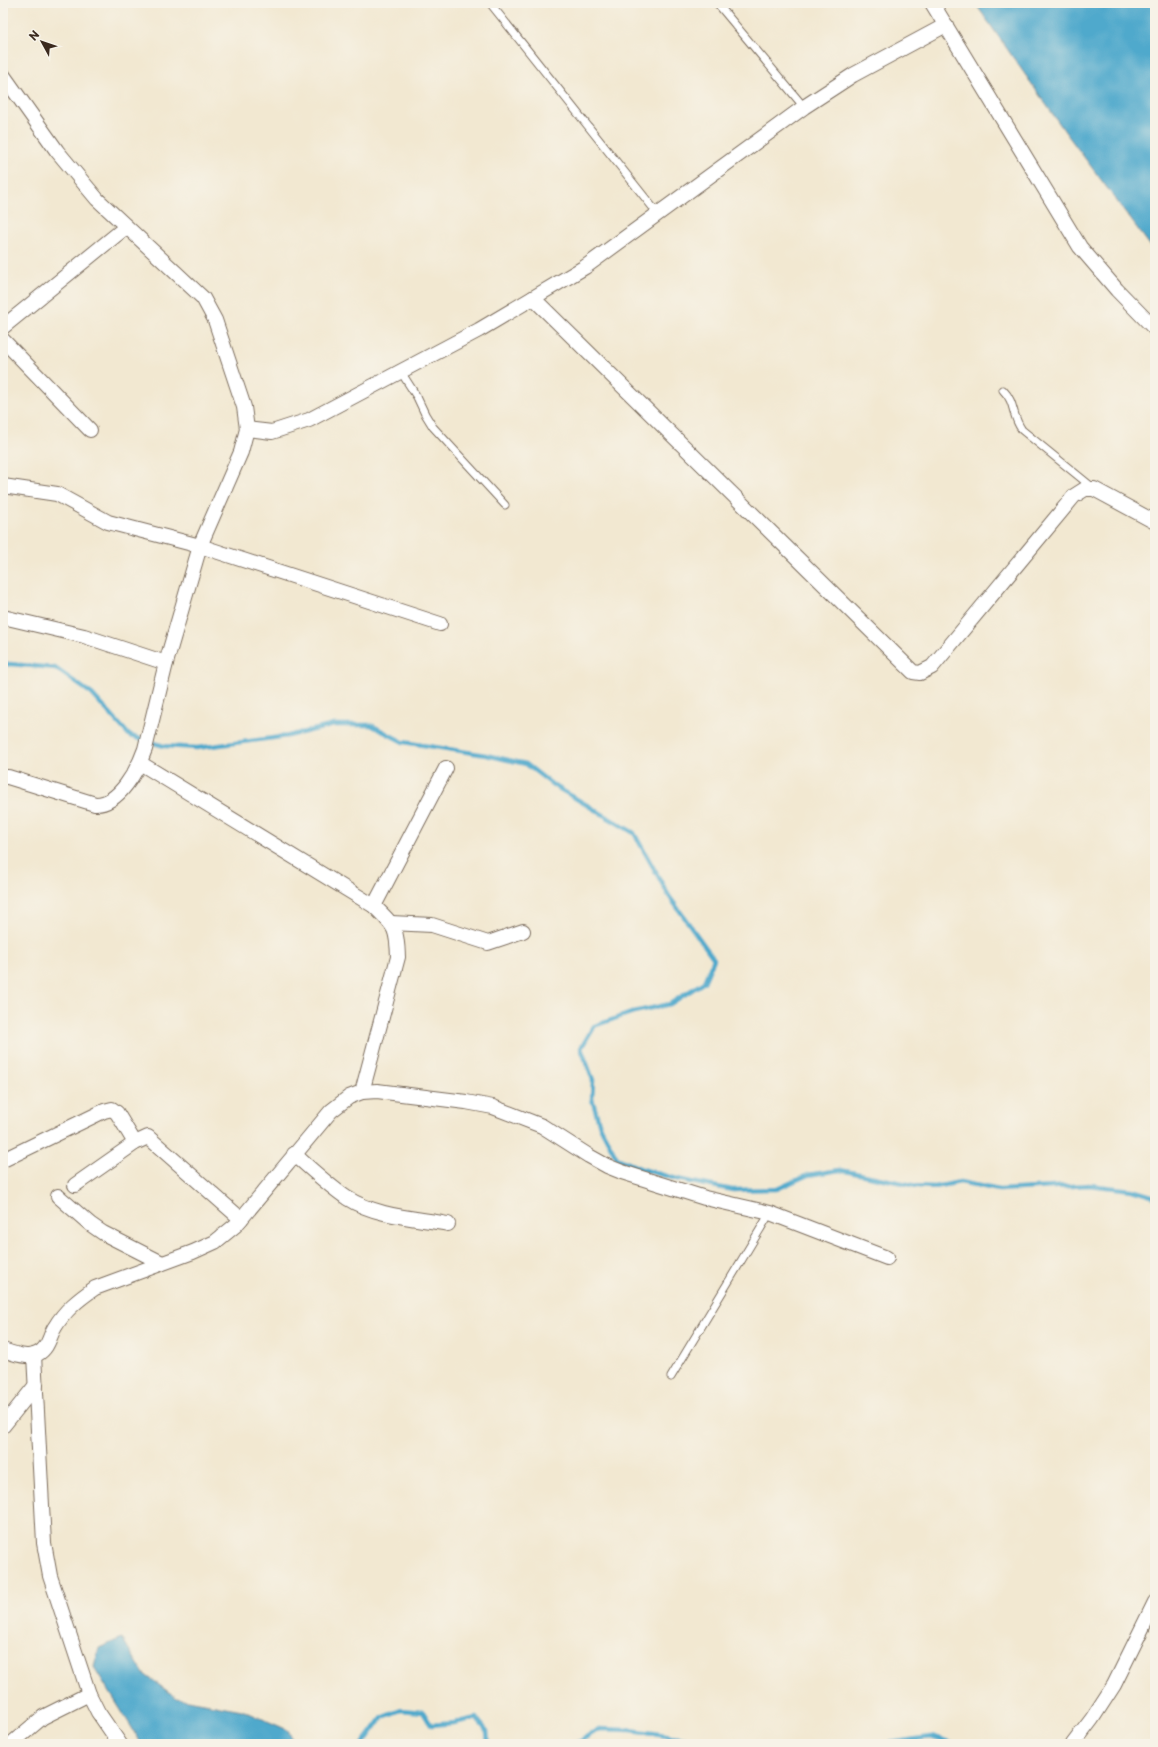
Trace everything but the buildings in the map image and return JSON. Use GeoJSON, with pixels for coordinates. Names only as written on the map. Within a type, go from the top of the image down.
{"type":"FeatureCollection","features":[{"type":"Feature","properties":{"kind":"street"},"geometry":{"type":"LineString","coordinates":[[932,3],[1080,247],[1112,284],[1155,329]]}},
{"type":"Feature","properties":{"kind":"street"},"geometry":{"type":"LineString","coordinates":[[247,429],[272,432],[309,420],[479,330],[585,267],[804,107],[853,75],[946,25]]}},
{"type":"Feature","properties":{"kind":"street"},"geometry":{"type":"LineString","coordinates":[[3,75],[77,177],[126,227],[203,298],[215,320],[244,407],[247,429],[241,452],[200,546],[166,663],[145,749],[140,763],[129,781],[115,796],[102,804],[95,804],[8,777],[3,777]]}},
{"type":"Feature","properties":{"kind":"street"},"geometry":{"type":"LineString","coordinates":[[3,327],[126,227]]}},
{"type":"Feature","properties":{"kind":"street"},"geometry":{"type":"LineString","coordinates":[[533,298],[913,672],[920,673],[932,667],[1074,496],[1085,489],[1094,489],[1155,522]]}},
{"type":"Feature","properties":{"kind":"street"},"geometry":{"type":"LineString","coordinates":[[3,340],[90,430]]}},
{"type":"Feature","properties":{"kind":"street"},"geometry":{"type":"LineString","coordinates":[[3,486],[57,494],[108,522],[200,546],[440,624]]}},
{"type":"Feature","properties":{"kind":"street"},"geometry":{"type":"LineString","coordinates":[[3,617],[84,636],[166,663]]}},
{"type":"Feature","properties":{"kind":"street"},"geometry":{"type":"LineString","coordinates":[[140,763],[374,906],[391,923],[397,935],[398,957],[362,1092]]}},
{"type":"Feature","properties":{"kind":"street"},"geometry":{"type":"LineString","coordinates":[[374,906],[446,768]]}},
{"type":"Feature","properties":{"kind":"street"},"geometry":{"type":"LineString","coordinates":[[391,923],[432,925],[488,943],[523,932]]}},
{"type":"Feature","properties":{"kind":"street"},"geometry":{"type":"LineString","coordinates":[[3,1350],[25,1357],[34,1355],[45,1348],[54,1327],[66,1312],[80,1298],[95,1288],[215,1242],[236,1226],[331,1111],[349,1097],[362,1092],[377,1091],[466,1102],[493,1107],[542,1126],[607,1166],[622,1172],[705,1198],[770,1213],[887,1258]]}},
{"type":"Feature","properties":{"kind":"street"},"geometry":{"type":"LineString","coordinates":[[3,1160],[104,1111],[112,1109],[117,1113],[135,1143]]}},
{"type":"Feature","properties":{"kind":"street"},"geometry":{"type":"LineString","coordinates":[[75,1185],[135,1143],[148,1137],[241,1219]]}},
{"type":"Feature","properties":{"kind":"street"},"geometry":{"type":"LineString","coordinates":[[294,1154],[334,1188],[348,1198],[361,1204],[380,1211],[448,1224]]}},
{"type":"Feature","properties":{"kind":"street"},"geometry":{"type":"LineString","coordinates":[[58,1196],[90,1224],[103,1233],[162,1263]]}},
{"type":"Feature","properties":{"kind":"street"},"geometry":{"type":"LineString","coordinates":[[34,1355],[44,1543],[50,1576],[89,1694],[98,1712],[120,1744]]}},
{"type":"Feature","properties":{"kind":"street"},"geometry":{"type":"LineString","coordinates":[[3,1426],[36,1385]]}},
{"type":"Feature","properties":{"kind":"street"},"geometry":{"type":"LineString","coordinates":[[1073,1744],[1092,1719],[1114,1685],[1155,1602]]}},
{"type":"Feature","properties":{"kind":"street"},"geometry":{"type":"LineString","coordinates":[[11,1744],[43,1718],[89,1694]]}},
{"type":"Feature","properties":{"kind":"lane"},"geometry":{"type":"LineString","coordinates":[[490,3],[658,214]]}},
{"type":"Feature","properties":{"kind":"lane"},"geometry":{"type":"LineString","coordinates":[[718,3],[804,107]]}},
{"type":"Feature","properties":{"kind":"lane"},"geometry":{"type":"LineString","coordinates":[[401,372],[417,397],[433,427],[505,505]]}},
{"type":"Feature","properties":{"kind":"lane"},"geometry":{"type":"LineString","coordinates":[[1003,390],[1013,403],[1016,421],[1022,430],[1094,489]]}},
{"type":"Feature","properties":{"kind":"lane"},"geometry":{"type":"LineString","coordinates":[[671,1377],[770,1213]]}},
{"type":"Feature","properties":{"kind":"water"},"geometry":{"type":"Polygon","coordinates":[[[975,3],[1155,3],[1155,252],[1066,133],[975,3]]]}},
{"type":"Feature","properties":{"kind":"water"},"geometry":{"type":"Polygon","coordinates":[[[122,1638],[144,1674],[177,1698],[242,1710],[288,1730],[295,1744],[142,1744],[94,1667],[99,1648],[122,1638]]]}},
{"type":"Feature","properties":{"kind":"waterway"},"geometry":{"type":"LineString","coordinates":[[3,665],[10,664],[55,668],[92,694],[130,736],[164,746],[197,748],[288,736],[334,725],[371,725],[403,742],[486,755],[526,764],[553,785],[634,833],[669,896],[714,959],[704,982],[670,1004],[634,1012],[594,1026],[581,1048],[593,1080],[592,1099],[600,1126],[617,1158],[642,1169],[677,1179],[733,1190],[777,1189],[808,1175],[840,1170],[917,1186],[935,1187],[960,1182],[999,1190],[1089,1185],[1132,1190],[1155,1197]]}},
{"type":"Feature","properties":{"kind":"waterway"},"geometry":{"type":"LineString","coordinates":[[363,1744],[383,1717],[401,1710],[423,1712],[431,1725],[454,1723],[476,1718],[487,1731],[488,1744]]}},
{"type":"Feature","properties":{"kind":"waterway"},"geometry":{"type":"LineString","coordinates":[[575,1744],[599,1729],[631,1730],[666,1735],[708,1744]]}},
{"type":"Feature","properties":{"kind":"waterway"},"geometry":{"type":"LineString","coordinates":[[882,1744],[931,1737],[953,1744]]}}]}
